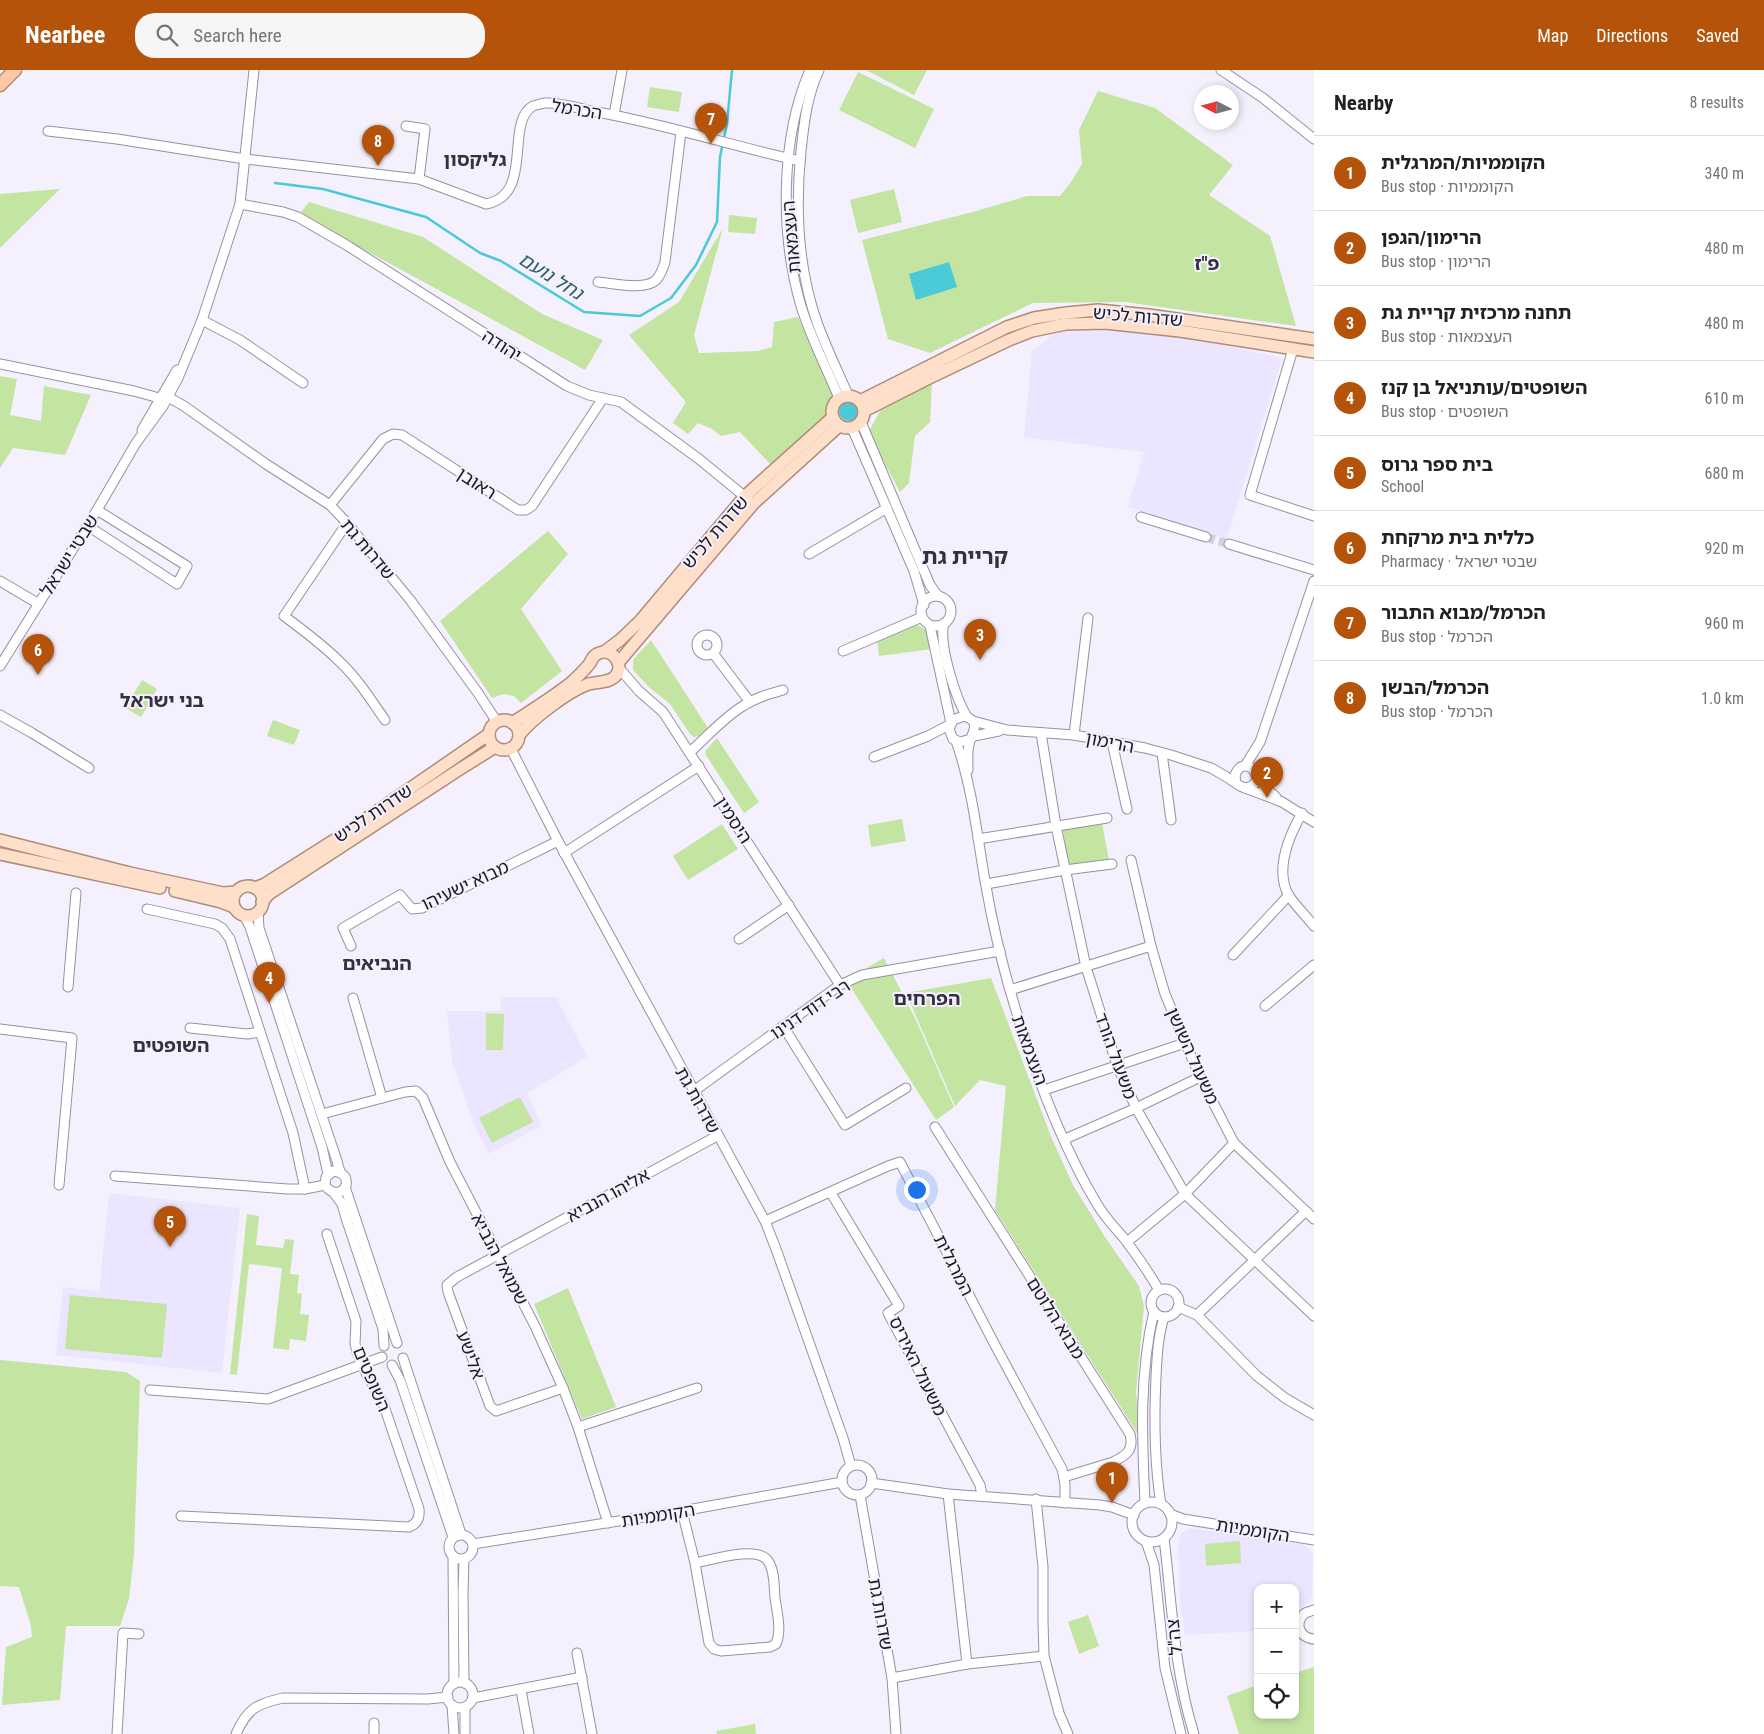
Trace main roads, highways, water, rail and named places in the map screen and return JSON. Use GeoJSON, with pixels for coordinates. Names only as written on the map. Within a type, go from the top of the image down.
{"type":"FeatureCollection","features":[{"type":"Feature","properties":{"kind":"highway"},"geometry":{"type":"LineString","coordinates":[[0,85],[15,70]]}},
{"type":"Feature","properties":{"kind":"main road","name":"שדרות לכיש"},"geometry":{"type":"LineString","coordinates":[[859,415],[1007,326],[1030,319],[1098,310],[1149,314],[1314,339]]}},
{"type":"Feature","properties":{"kind":"main road","name":"שדרות לכיש"},"geometry":{"type":"LineString","coordinates":[[859,415],[925,380],[1009,340],[1032,331],[1066,324],[1105,323],[1180,331],[1314,352]]}},
{"type":"Feature","properties":{"kind":"main road"},"geometry":{"type":"LineString","coordinates":[[852,396],[859,415],[836,422],[832,409],[836,401],[843,397],[852,396]]}},
{"type":"Feature","properties":{"kind":"main road","name":"שדרות לכיש"},"geometry":{"type":"LineString","coordinates":[[604,652],[640,621],[749,500],[836,422]]}},
{"type":"Feature","properties":{"kind":"main road","name":"שדרות לכיש"},"geometry":{"type":"LineString","coordinates":[[619,666],[749,500]]}},
{"type":"Feature","properties":{"kind":"main road"},"geometry":{"type":"LineString","coordinates":[[512,723],[569,684],[596,655],[604,652],[613,655],[619,666],[618,673],[606,680],[584,686],[573,692],[550,708],[519,735]]}},
{"type":"Feature","properties":{"kind":"main road"},"geometry":{"type":"LineString","coordinates":[[590,663],[593,676],[606,680]]}},
{"type":"Feature","properties":{"kind":"main road"},"geometry":{"type":"LineString","coordinates":[[507,721],[512,723],[516,726],[519,735],[517,743],[511,749],[495,748],[489,734],[493,725],[497,722],[507,721]]}},
{"type":"Feature","properties":{"kind":"main road","name":"שדרות לכיש"},"geometry":{"type":"LineString","coordinates":[[255,888],[265,884],[336,839],[489,734]]}},
{"type":"Feature","properties":{"kind":"main road","name":"שדרות לכיש"},"geometry":{"type":"LineString","coordinates":[[260,906],[269,894],[495,748]]}},
{"type":"Feature","properties":{"kind":"main road"},"geometry":{"type":"LineString","coordinates":[[0,840],[223,894],[236,892],[247,886],[255,888],[261,895],[260,906],[252,916],[244,916],[234,907],[221,902],[0,854]]}},
{"type":"Feature","properties":{"kind":"main road"},"geometry":{"type":"LineString","coordinates":[[234,907],[233,900],[236,892]]}},
{"type":"Feature","properties":{"kind":"water"},"geometry":{"type":"Polygon","coordinates":[[[949,262],[957,287],[916,300],[909,274],[949,262]]]}},
{"type":"Feature","properties":{"kind":"water"},"geometry":{"type":"Polygon","coordinates":[[[849,401],[856,404],[859,411],[856,418],[849,421],[842,418],[839,411],[842,404],[849,401]]]}},
{"type":"Feature","properties":{"kind":"waterway","name":"נחל נועם"},"geometry":{"type":"LineString","coordinates":[[275,183],[323,189],[426,217],[480,253],[501,261],[584,312],[640,316],[671,298],[696,265],[717,222],[720,157],[727,123],[732,70]]}},
{"type":"Feature","properties":{"kind":"tunnel"},"geometry":{"type":"LineString","coordinates":[[1206,537],[1229,544]]}},
{"type":"Feature","properties":{"kind":"place","name":"הכרמל/מבוא התבור"},"geometry":{"type":"Point","coordinates":[711,144]}},
{"type":"Feature","properties":{"kind":"place","name":"הכרמל/הבשן"},"geometry":{"type":"Point","coordinates":[378,166]}},
{"type":"Feature","properties":{"kind":"place","name":"תחנה מרכזית קריית גת"},"geometry":{"type":"Point","coordinates":[980,660]}},
{"type":"Feature","properties":{"kind":"place","name":"כללית בית מרקחת"},"geometry":{"type":"Point","coordinates":[38,675]}},
{"type":"Feature","properties":{"kind":"place","name":"הרימון/הגפן"},"geometry":{"type":"Point","coordinates":[1267,798]}},
{"type":"Feature","properties":{"kind":"place","name":"השופטים/עותניאל בן קנז"},"geometry":{"type":"Point","coordinates":[269,1003]}},
{"type":"Feature","properties":{"kind":"place","name":"בית ספר גרוס"},"geometry":{"type":"Point","coordinates":[170,1247]}},
{"type":"Feature","properties":{"kind":"place","name":"הקוממיות/המרגלית"},"geometry":{"type":"Point","coordinates":[1112,1503]}},
{"type":"Feature","properties":{"kind":"district","name":"גליקסון"},"geometry":{"type":"Point","coordinates":[475,159]}},
{"type":"Feature","properties":{"kind":"district","name":"פ\"ז"},"geometry":{"type":"Point","coordinates":[1207,263]}},
{"type":"Feature","properties":{"kind":"district","name":"קריית גת"},"geometry":{"type":"Point","coordinates":[965,556]}},
{"type":"Feature","properties":{"kind":"district","name":"בני ישראל"},"geometry":{"type":"Point","coordinates":[162,700]}},
{"type":"Feature","properties":{"kind":"district","name":"הנביאים"},"geometry":{"type":"Point","coordinates":[377,963]}},
{"type":"Feature","properties":{"kind":"district","name":"הפרחים"},"geometry":{"type":"Point","coordinates":[927,998]}},
{"type":"Feature","properties":{"kind":"district","name":"השופטים"},"geometry":{"type":"Point","coordinates":[171,1045]}}]}
